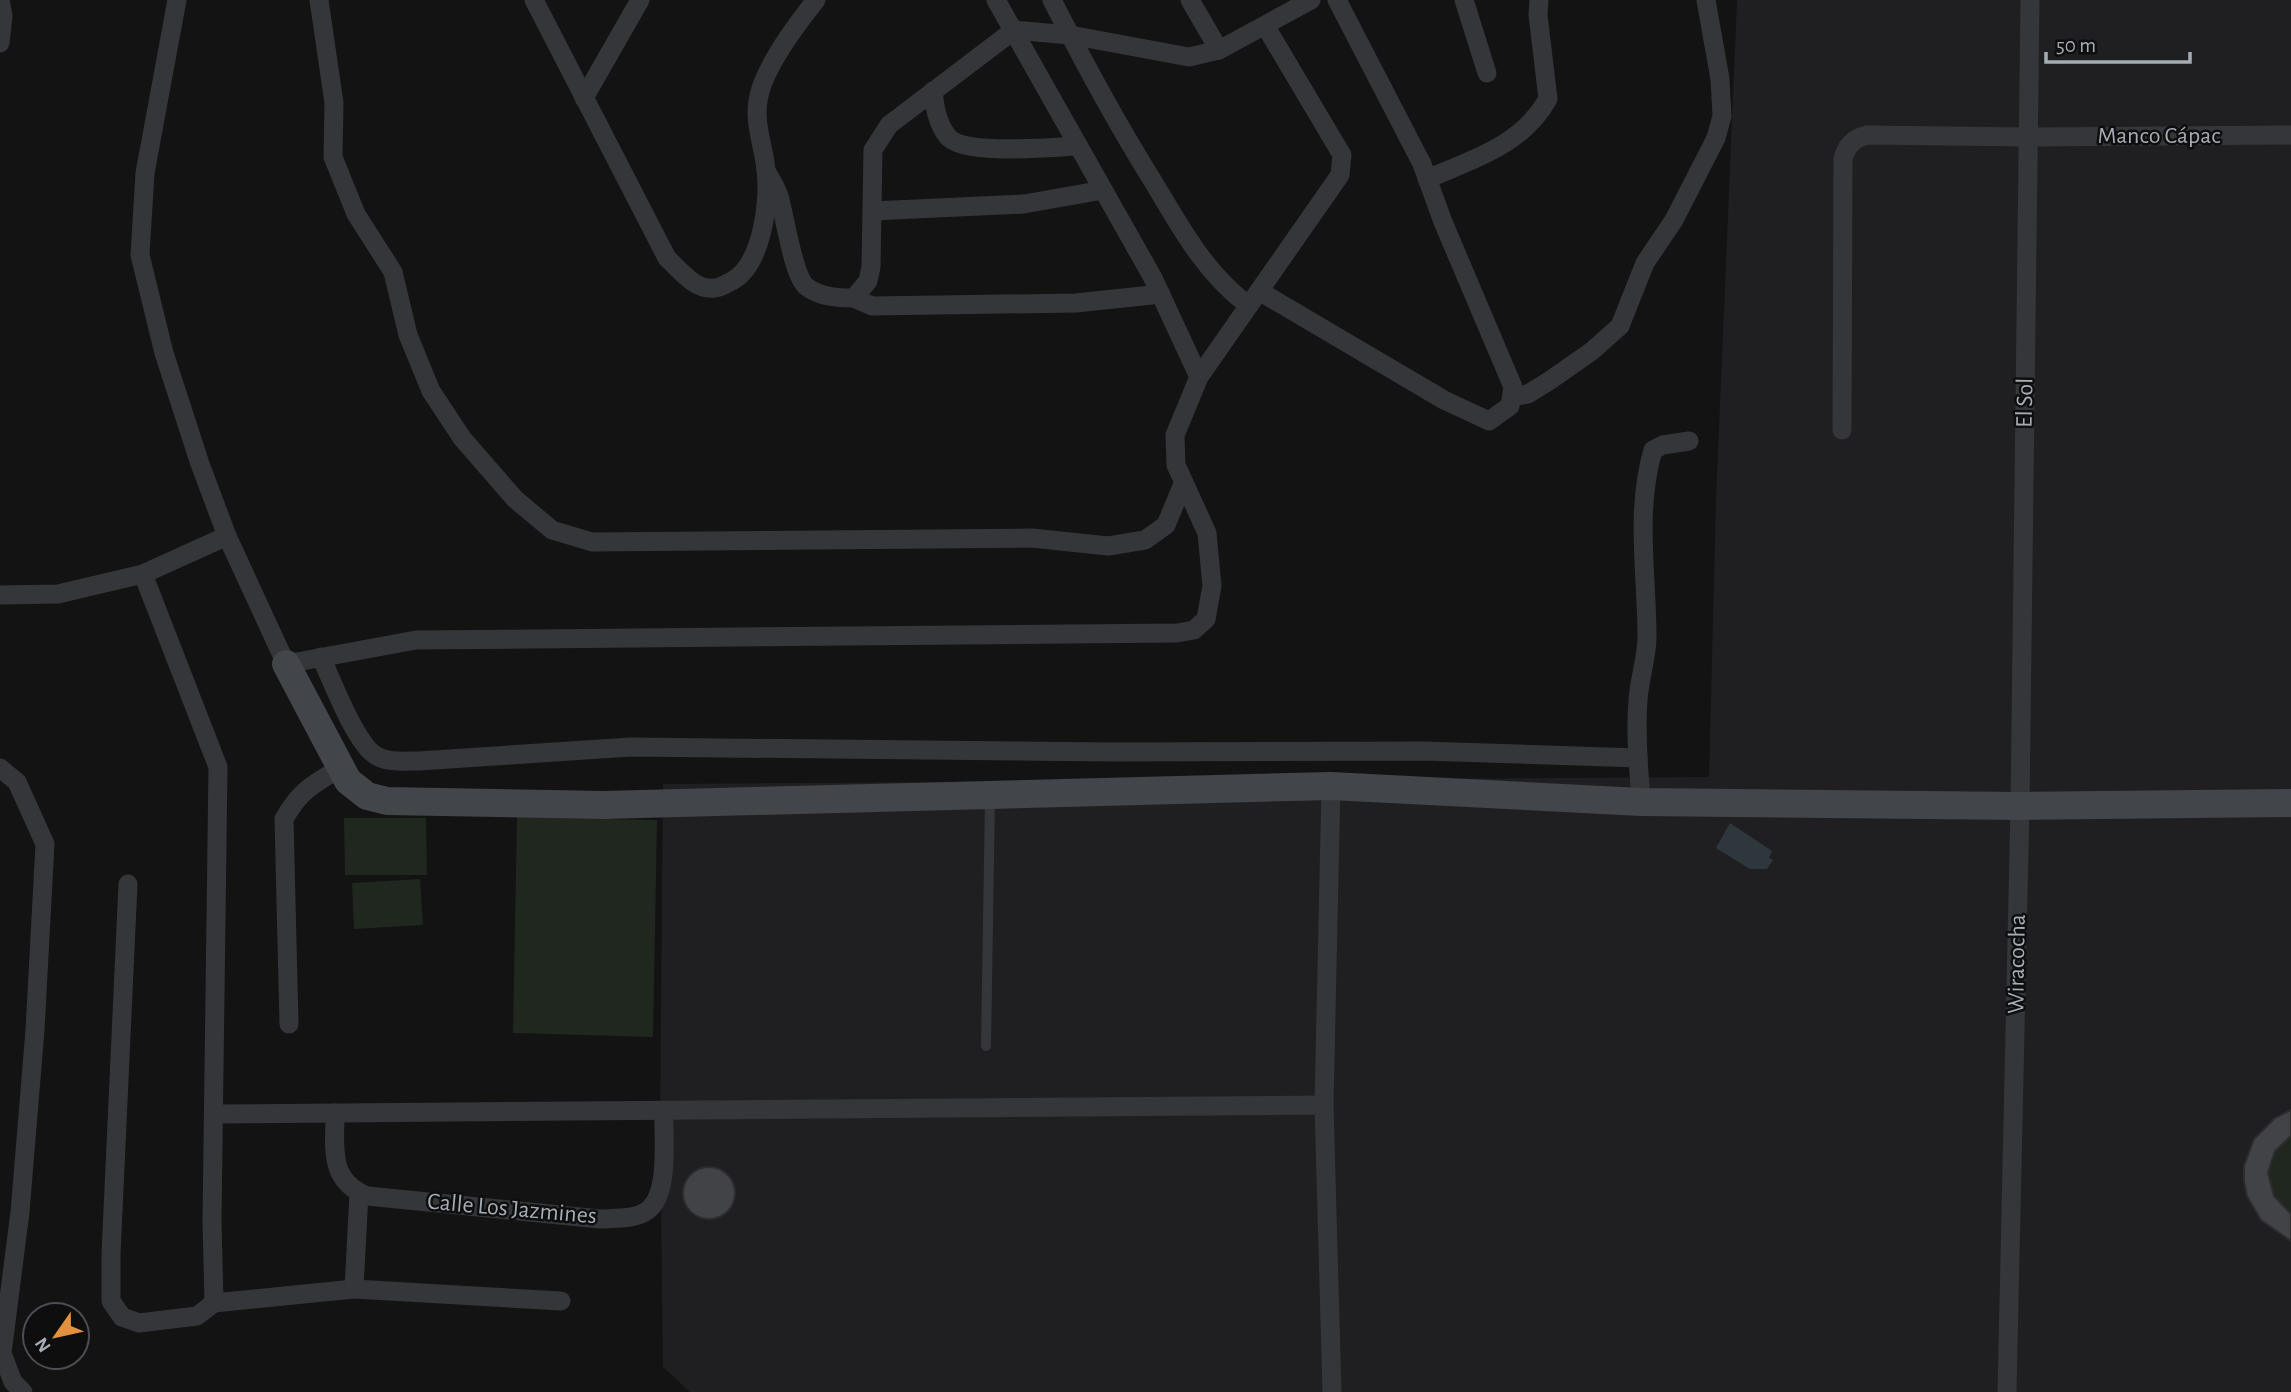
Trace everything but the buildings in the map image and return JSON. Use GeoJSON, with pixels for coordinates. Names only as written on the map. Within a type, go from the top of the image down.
{"type":"FeatureCollection","features":[{"type":"Feature","properties":{"kind":"street"},"geometry":{"type":"LineString","coordinates":[[0,0],[3,16],[0,43]]}},
{"type":"Feature","properties":{"kind":"street"},"geometry":{"type":"LineString","coordinates":[[177,0],[145,173],[140,255],[164,353],[227,536],[286,664],[341,768],[348,781],[366,796],[387,801],[604,805],[1331,786],[1642,802],[2020,806],[2291,803]]}},
{"type":"Feature","properties":{"kind":"street"},"geometry":{"type":"LineString","coordinates":[[319,0],[334,103],[333,157],[356,214],[393,272],[408,335],[431,391],[462,438],[515,499],[552,530],[592,542],[1032,538],[1108,546],[1145,540],[1166,525],[1182,484]]}},
{"type":"Feature","properties":{"kind":"street"},"geometry":{"type":"LineString","coordinates":[[534,0],[667,258],[697,285],[716,288],[740,278],[755,251],[766,216],[766,172],[758,128],[757,103],[764,76],[816,0]]}},
{"type":"Feature","properties":{"kind":"street"},"geometry":{"type":"LineString","coordinates":[[584,98],[640,0]]}},
{"type":"Feature","properties":{"kind":"street"},"geometry":{"type":"LineString","coordinates":[[996,0],[1077,146],[1127,229],[1161,294],[1199,377]]}},
{"type":"Feature","properties":{"kind":"street"},"geometry":{"type":"LineString","coordinates":[[1052,0],[1111,113],[1203,262],[1221,282],[1489,421],[1510,406],[1514,387],[1443,222],[1422,164],[1337,0]]}},
{"type":"Feature","properties":{"kind":"street"},"geometry":{"type":"LineString","coordinates":[[1190,0],[1219,50]]}},
{"type":"Feature","properties":{"kind":"street"},"geometry":{"type":"LineString","coordinates":[[854,298],[868,281],[871,267],[873,150],[889,125],[1014,30],[1070,35],[1189,57],[1219,50],[1266,27],[1311,0]]}},
{"type":"Feature","properties":{"kind":"street"},"geometry":{"type":"LineString","coordinates":[[1464,0],[1488,73]]}},
{"type":"Feature","properties":{"kind":"street"},"geometry":{"type":"LineString","coordinates":[[1427,178],[1506,144],[1526,128],[1542,109],[1548,99],[1538,15],[1539,0]]}},
{"type":"Feature","properties":{"kind":"street"},"geometry":{"type":"LineString","coordinates":[[1512,397],[1528,394],[1549,381],[1592,351],[1620,326],[1646,263],[1674,220],[1716,138],[1722,116],[1720,79],[1706,0]]}},
{"type":"Feature","properties":{"kind":"street","name":"El Sol"},"geometry":{"type":"LineString","coordinates":[[2020,806],[2030,0]]}},
{"type":"Feature","properties":{"kind":"street"},"geometry":{"type":"LineString","coordinates":[[286,664],[416,640],[1177,634],[1194,630],[1206,619],[1212,586],[1207,533],[1182,484],[1176,465],[1175,435],[1199,377],[1339,176],[1342,155],[1266,27]]}},
{"type":"Feature","properties":{"kind":"street"},"geometry":{"type":"LineString","coordinates":[[933,91],[936,117],[949,139],[963,147],[1077,146]]}},
{"type":"Feature","properties":{"kind":"street","name":"Manco Cápac"},"geometry":{"type":"LineString","coordinates":[[1842,430],[1843,159],[1848,146],[1857,138],[1867,135],[2291,135]]}},
{"type":"Feature","properties":{"kind":"street"},"geometry":{"type":"LineString","coordinates":[[766,172],[778,193],[797,273],[805,286],[817,293],[838,298],[854,298],[872,306],[1076,303],[1161,294]]}},
{"type":"Feature","properties":{"kind":"street"},"geometry":{"type":"LineString","coordinates":[[873,211],[1024,204],[1103,190]]}},
{"type":"Feature","properties":{"kind":"street"},"geometry":{"type":"LineString","coordinates":[[1642,802],[1638,758],[1638,698],[1647,638],[1643,512],[1648,470],[1653,450],[1662,444],[1689,441]]}},
{"type":"Feature","properties":{"kind":"street"},"geometry":{"type":"LineString","coordinates":[[0,596],[58,594],[143,574],[227,536]]}},
{"type":"Feature","properties":{"kind":"street"},"geometry":{"type":"LineString","coordinates":[[143,574],[218,767],[212,1220],[214,1303]]}},
{"type":"Feature","properties":{"kind":"street"},"geometry":{"type":"LineString","coordinates":[[321,657],[362,744],[375,756],[387,760],[419,761],[631,747],[1114,752],[1424,751],[1638,758]]}},
{"type":"Feature","properties":{"kind":"street"},"geometry":{"type":"LineString","coordinates":[[0,768],[17,782],[45,844],[35,1030],[20,1212],[2,1353],[13,1382],[23,1392]]}},
{"type":"Feature","properties":{"kind":"street"},"geometry":{"type":"LineString","coordinates":[[289,1024],[285,819],[296,799],[341,768]]}},
{"type":"Feature","properties":{"kind":"street"},"geometry":{"type":"LineString","coordinates":[[1331,786],[1324,1105],[1332,1392]]}},
{"type":"Feature","properties":{"kind":"street","name":"Wiracocha"},"geometry":{"type":"LineString","coordinates":[[2007,1392],[2020,806]]}},
{"type":"Feature","properties":{"kind":"street"},"geometry":{"type":"LineString","coordinates":[[128,884],[111,1254],[111,1301],[122,1317],[139,1322],[197,1316],[214,1303],[354,1289],[561,1301]]}},
{"type":"Feature","properties":{"kind":"street"},"geometry":{"type":"LineString","coordinates":[[214,1114],[1324,1105]]}},
{"type":"Feature","properties":{"kind":"street","name":"Calle Los Jazmines"},"geometry":{"type":"LineString","coordinates":[[359,1193],[367,1196],[600,1219],[626,1218],[646,1212],[657,1201],[663,1182],[664,1111]]}},
{"type":"Feature","properties":{"kind":"street"},"geometry":{"type":"LineString","coordinates":[[335,1113],[335,1161],[346,1183],[359,1193],[354,1289]]}},
{"type":"Feature","properties":{"kind":"lane"},"geometry":{"type":"LineString","coordinates":[[986,1046],[990,795]]}},
{"type":"Feature","properties":{"kind":"shaded area"},"geometry":{"type":"Polygon","coordinates":[[[1737,0],[2291,0],[2291,1392],[690,1392],[663,1367],[660,1126],[663,784],[1709,777],[1716,501],[1737,0]]]}},
{"type":"Feature","properties":{"kind":"shaded area"},"geometry":{"type":"Polygon","coordinates":[[[517,817],[657,820],[653,1037],[513,1033],[517,817]]]}},
{"type":"Feature","properties":{"kind":"shaded area"},"geometry":{"type":"Polygon","coordinates":[[[344,818],[426,818],[427,875],[345,875],[344,818]]]}},
{"type":"Feature","properties":{"kind":"shaded area"},"geometry":{"type":"Polygon","coordinates":[[[1730,823],[1772,851],[1769,858],[1773,860],[1767,869],[1750,869],[1716,848],[1730,823]]]}},
{"type":"Feature","properties":{"kind":"shaded area"},"geometry":{"type":"Polygon","coordinates":[[[420,879],[423,925],[354,929],[352,883],[420,879]]]}},
{"type":"Feature","properties":{"kind":"shaded area"},"geometry":{"type":"Polygon","coordinates":[[[2291,1136],[2291,1213],[2274,1194],[2268,1169],[2274,1152],[2291,1136]]]}}]}
